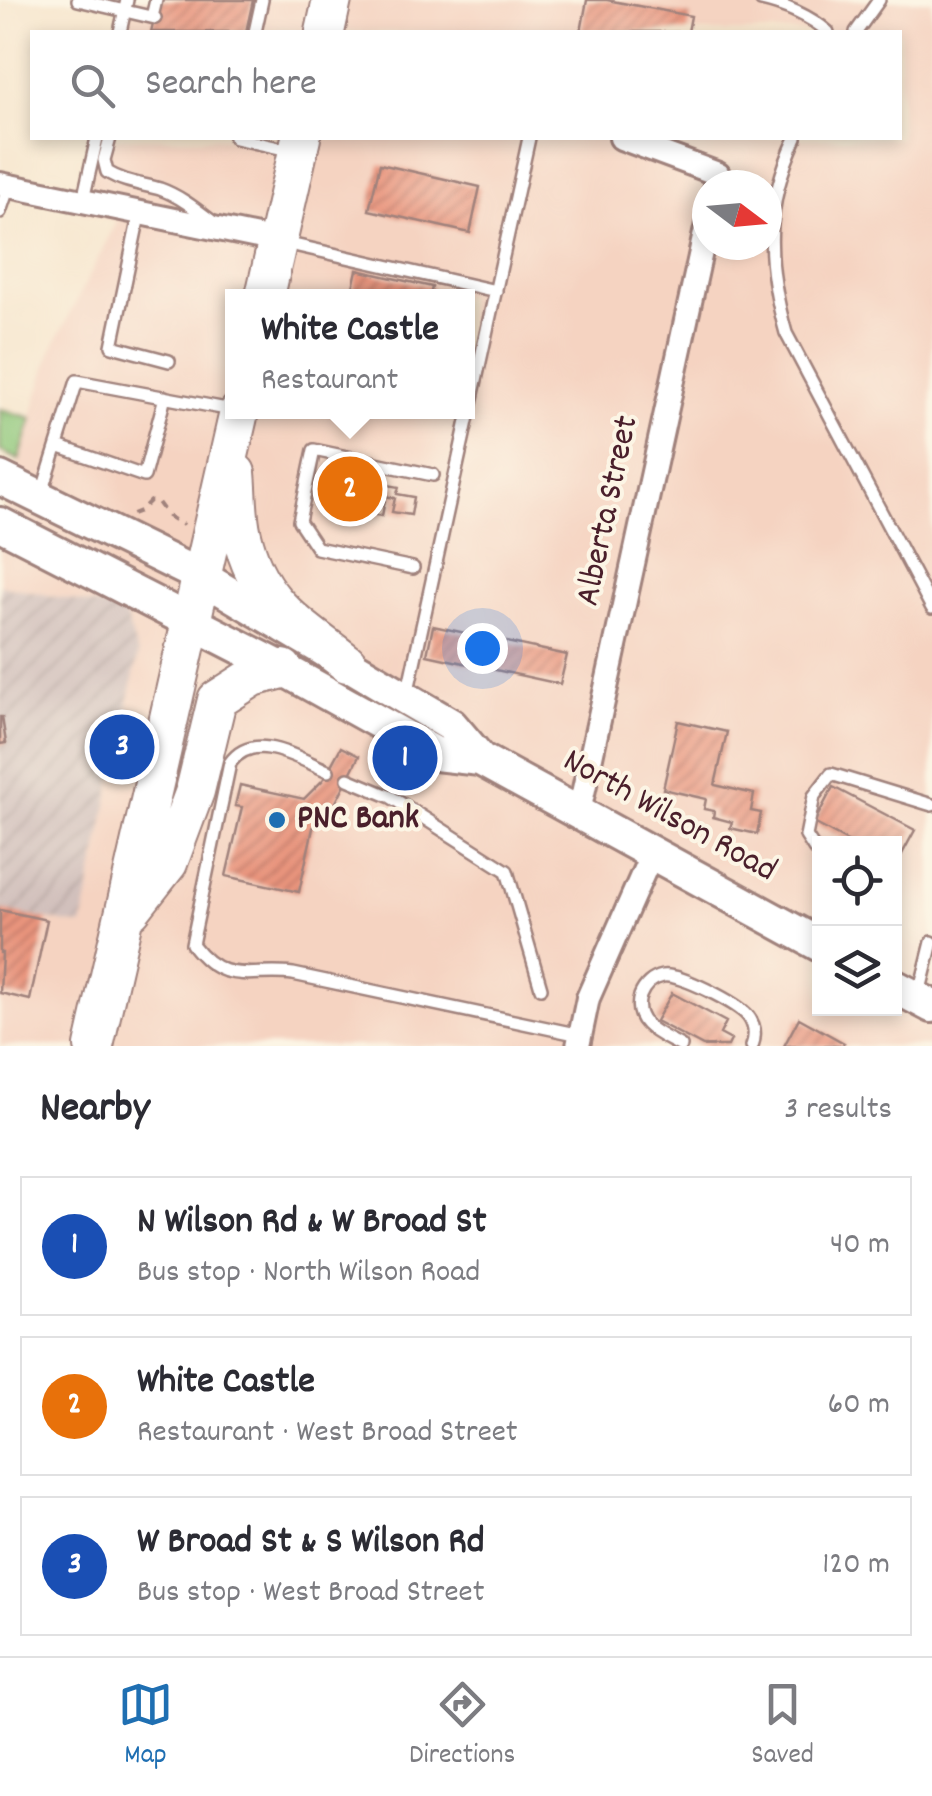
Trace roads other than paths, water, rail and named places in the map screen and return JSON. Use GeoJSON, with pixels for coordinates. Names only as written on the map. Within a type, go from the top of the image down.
{"type":"FeatureCollection","features":[{"type":"Feature","properties":{"kind":"main road"},"geometry":{"type":"LineString","coordinates":[[267,289],[299,145]]}},
{"type":"Feature","properties":{"kind":"main road"},"geometry":{"type":"LineString","coordinates":[[94,1046],[235,419]]}},
{"type":"Feature","properties":{"kind":"main road"},"geometry":{"type":"LineString","coordinates":[[235,419],[241,531],[258,582],[287,616],[347,663]]}},
{"type":"Feature","properties":{"kind":"main road","name":"North Wilson Road"},"geometry":{"type":"LineString","coordinates":[[0,478],[200,576],[451,726],[480,759],[812,941]]}},
{"type":"Feature","properties":{"kind":"main road","name":"North Wilson Road"},"geometry":{"type":"LineString","coordinates":[[0,524],[191,621],[436,754],[480,759]]}},
{"type":"Feature","properties":{"kind":"main road"},"geometry":{"type":"LineString","coordinates":[[124,920],[168,862],[195,791],[217,700],[252,676],[283,670]]}},
{"type":"Feature","properties":{"kind":"street"},"geometry":{"type":"LineString","coordinates":[[626,140],[695,170]]}},
{"type":"Feature","properties":{"kind":"street"},"geometry":{"type":"LineString","coordinates":[[5,185],[277,241]]}},
{"type":"Feature","properties":{"kind":"street","name":"Alberta Street"},"geometry":{"type":"LineString","coordinates":[[578,812],[699,260]]}},
{"type":"Feature","properties":{"kind":"street"},"geometry":{"type":"LineString","coordinates":[[579,1040],[588,998],[652,853]]}},
{"type":"Feature","properties":{"kind":"lane"},"geometry":{"type":"LineString","coordinates":[[78,0],[126,5],[153,17],[156,0]]}},
{"type":"Feature","properties":{"kind":"lane"},"geometry":{"type":"LineString","coordinates":[[256,30],[262,0]]}},
{"type":"Feature","properties":{"kind":"lane"},"geometry":{"type":"LineString","coordinates":[[760,0],[776,3],[826,30]]}},
{"type":"Feature","properties":{"kind":"lane"},"geometry":{"type":"LineString","coordinates":[[857,30],[879,0]]}},
{"type":"Feature","properties":{"kind":"lane"},"geometry":{"type":"LineString","coordinates":[[120,30],[126,5]]}},
{"type":"Feature","properties":{"kind":"lane"},"geometry":{"type":"LineString","coordinates":[[83,200],[97,140]]}},
{"type":"Feature","properties":{"kind":"lane"},"geometry":{"type":"LineString","coordinates":[[109,140],[104,160],[106,172],[165,191],[221,229]]}},
{"type":"Feature","properties":{"kind":"lane"},"geometry":{"type":"LineString","coordinates":[[253,140],[299,145]]}},
{"type":"Feature","properties":{"kind":"lane"},"geometry":{"type":"LineString","coordinates":[[475,386],[529,140]]}},
{"type":"Feature","properties":{"kind":"lane"},"geometry":{"type":"LineString","coordinates":[[795,140],[778,190],[770,244],[776,296],[786,333],[932,608]]}},
{"type":"Feature","properties":{"kind":"lane"},"geometry":{"type":"LineString","coordinates":[[0,212],[5,185]]}},
{"type":"Feature","properties":{"kind":"lane"},"geometry":{"type":"LineString","coordinates":[[140,211],[112,346],[169,361]]}},
{"type":"Feature","properties":{"kind":"lane"},"geometry":{"type":"LineString","coordinates":[[277,241],[496,291]]}},
{"type":"Feature","properties":{"kind":"lane"},"geometry":{"type":"LineString","coordinates":[[41,496],[77,381],[165,397],[225,416]]}},
{"type":"Feature","properties":{"kind":"lane"},"geometry":{"type":"LineString","coordinates":[[57,446],[144,476],[165,397]]}},
{"type":"Feature","properties":{"kind":"lane"},"geometry":{"type":"LineString","coordinates":[[406,698],[468,419]]}},
{"type":"Feature","properties":{"kind":"lane"},"geometry":{"type":"LineString","coordinates":[[413,568],[318,548],[299,521],[306,486],[314,450],[433,475]]}},
{"type":"Feature","properties":{"kind":"lane"},"geometry":{"type":"LineString","coordinates":[[328,771],[265,746],[251,746],[230,763],[192,944],[203,959],[250,976],[293,974],[579,1040]]}},
{"type":"Feature","properties":{"kind":"lane"},"geometry":{"type":"LineString","coordinates":[[812,845],[806,836],[814,796],[830,774],[932,804]]}},
{"type":"Feature","properties":{"kind":"lane"},"geometry":{"type":"LineString","coordinates":[[348,779],[391,797],[507,871],[541,988]]}},
{"type":"Feature","properties":{"kind":"lane"},"geometry":{"type":"LineString","coordinates":[[915,997],[932,942]]}},
{"type":"Feature","properties":{"kind":"lane"},"geometry":{"type":"LineString","coordinates":[[681,1046],[651,1030],[642,1020],[638,1004],[642,990],[652,980],[666,975],[680,978],[747,1014],[754,1026],[752,1046]]}},
{"type":"Feature","properties":{"kind":"place","name":"White Castle"},"geometry":{"type":"Point","coordinates":[350,489]}},
{"type":"Feature","properties":{"kind":"place","name":"W Broad St & S Wilson Rd"},"geometry":{"type":"Point","coordinates":[122,747]}},
{"type":"Feature","properties":{"kind":"place","name":"N Wilson Rd & W Broad St"},"geometry":{"type":"Point","coordinates":[405,758]}},
{"type":"Feature","properties":{"kind":"place","name":"PNC Bank"},"geometry":{"type":"Point","coordinates":[277,820]}}]}
